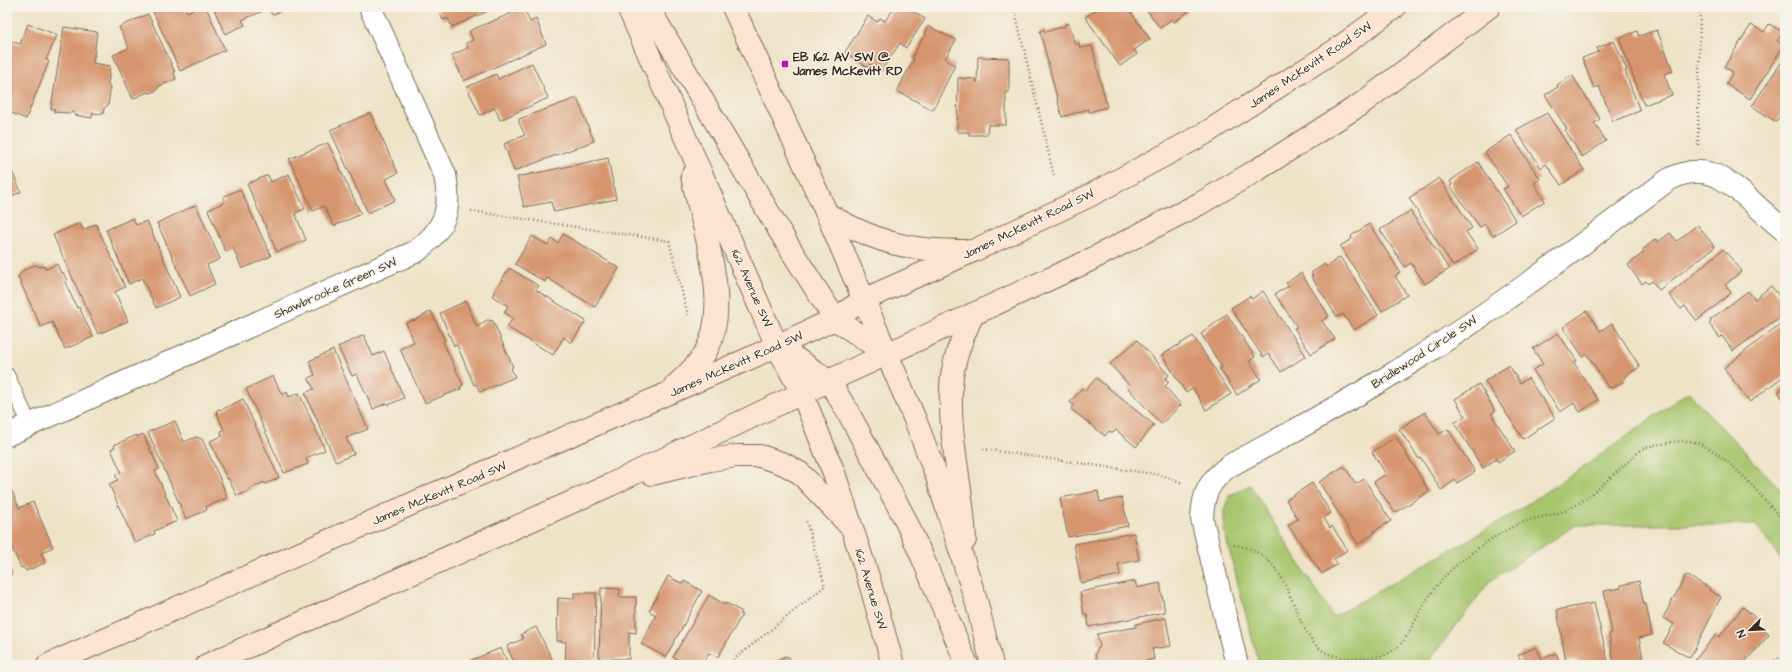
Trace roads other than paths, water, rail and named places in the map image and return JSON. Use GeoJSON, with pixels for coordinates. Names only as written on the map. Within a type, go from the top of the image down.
{"type":"FeatureCollection","features":[{"type":"Feature","properties":{"kind":"main road","name":"162 Avenue SW"},"geometry":{"type":"LineString","coordinates":[[628,7],[684,138],[777,346],[802,393],[834,472],[870,583],[893,665]]}},
{"type":"Feature","properties":{"kind":"main road"},"geometry":{"type":"LineString","coordinates":[[648,7],[789,247],[836,319],[887,354]]}},
{"type":"Feature","properties":{"kind":"main road"},"geometry":{"type":"LineString","coordinates":[[733,7],[827,214],[914,417],[937,477],[966,569],[977,604],[992,665]]}},
{"type":"Feature","properties":{"kind":"main road","name":"James McKevitt Road SW"},"geometry":{"type":"LineString","coordinates":[[48,665],[434,494],[662,397],[777,346],[836,319],[863,300],[973,251],[1089,196],[1204,134],[1336,50],[1395,7]]}},
{"type":"Feature","properties":{"kind":"main road"},"geometry":{"type":"LineString","coordinates":[[207,665],[610,484],[829,380],[1091,260],[1199,204],[1244,178],[1361,104],[1489,7]]}},
{"type":"Feature","properties":{"kind":"main road"},"geometry":{"type":"LineString","coordinates":[[662,397],[691,372],[705,354],[715,326],[716,297],[713,268],[696,200],[684,138]]}},
{"type":"Feature","properties":{"kind":"main road"},"geometry":{"type":"LineString","coordinates":[[827,214],[874,238],[886,242],[910,248],[934,251],[973,251]]}},
{"type":"Feature","properties":{"kind":"main road"},"geometry":{"type":"LineString","coordinates":[[966,569],[964,512],[953,444],[950,389],[960,343],[973,314]]}},
{"type":"Feature","properties":{"kind":"main road"},"geometry":{"type":"LineString","coordinates":[[777,346],[829,380],[858,429],[904,517],[967,665]]}},
{"type":"Feature","properties":{"kind":"main road"},"geometry":{"type":"LineString","coordinates":[[610,484],[710,460],[737,456],[760,456],[784,464],[800,473],[852,528]]}},
{"type":"Feature","properties":{"kind":"street","name":"Shawbrooke Green SW"},"geometry":{"type":"LineString","coordinates":[[7,435],[417,251],[432,239],[441,224],[447,209],[445,175],[370,7]]}},
{"type":"Feature","properties":{"kind":"street","name":"Bridlewood Circle SW"},"geometry":{"type":"LineString","coordinates":[[1237,665],[1202,520],[1202,505],[1206,492],[1215,477],[1229,466],[1328,413],[1408,364],[1544,273],[1676,175],[1698,172],[1718,175],[1730,182],[1785,231]]}},
{"type":"Feature","properties":{"kind":"lane"},"geometry":{"type":"LineString","coordinates":[[7,375],[30,425]]}},
{"type":"Feature","properties":{"kind":"place","name":"EB 162 AV SW @ James McKevitt RD"},"geometry":{"type":"Point","coordinates":[785,64]}}]}
